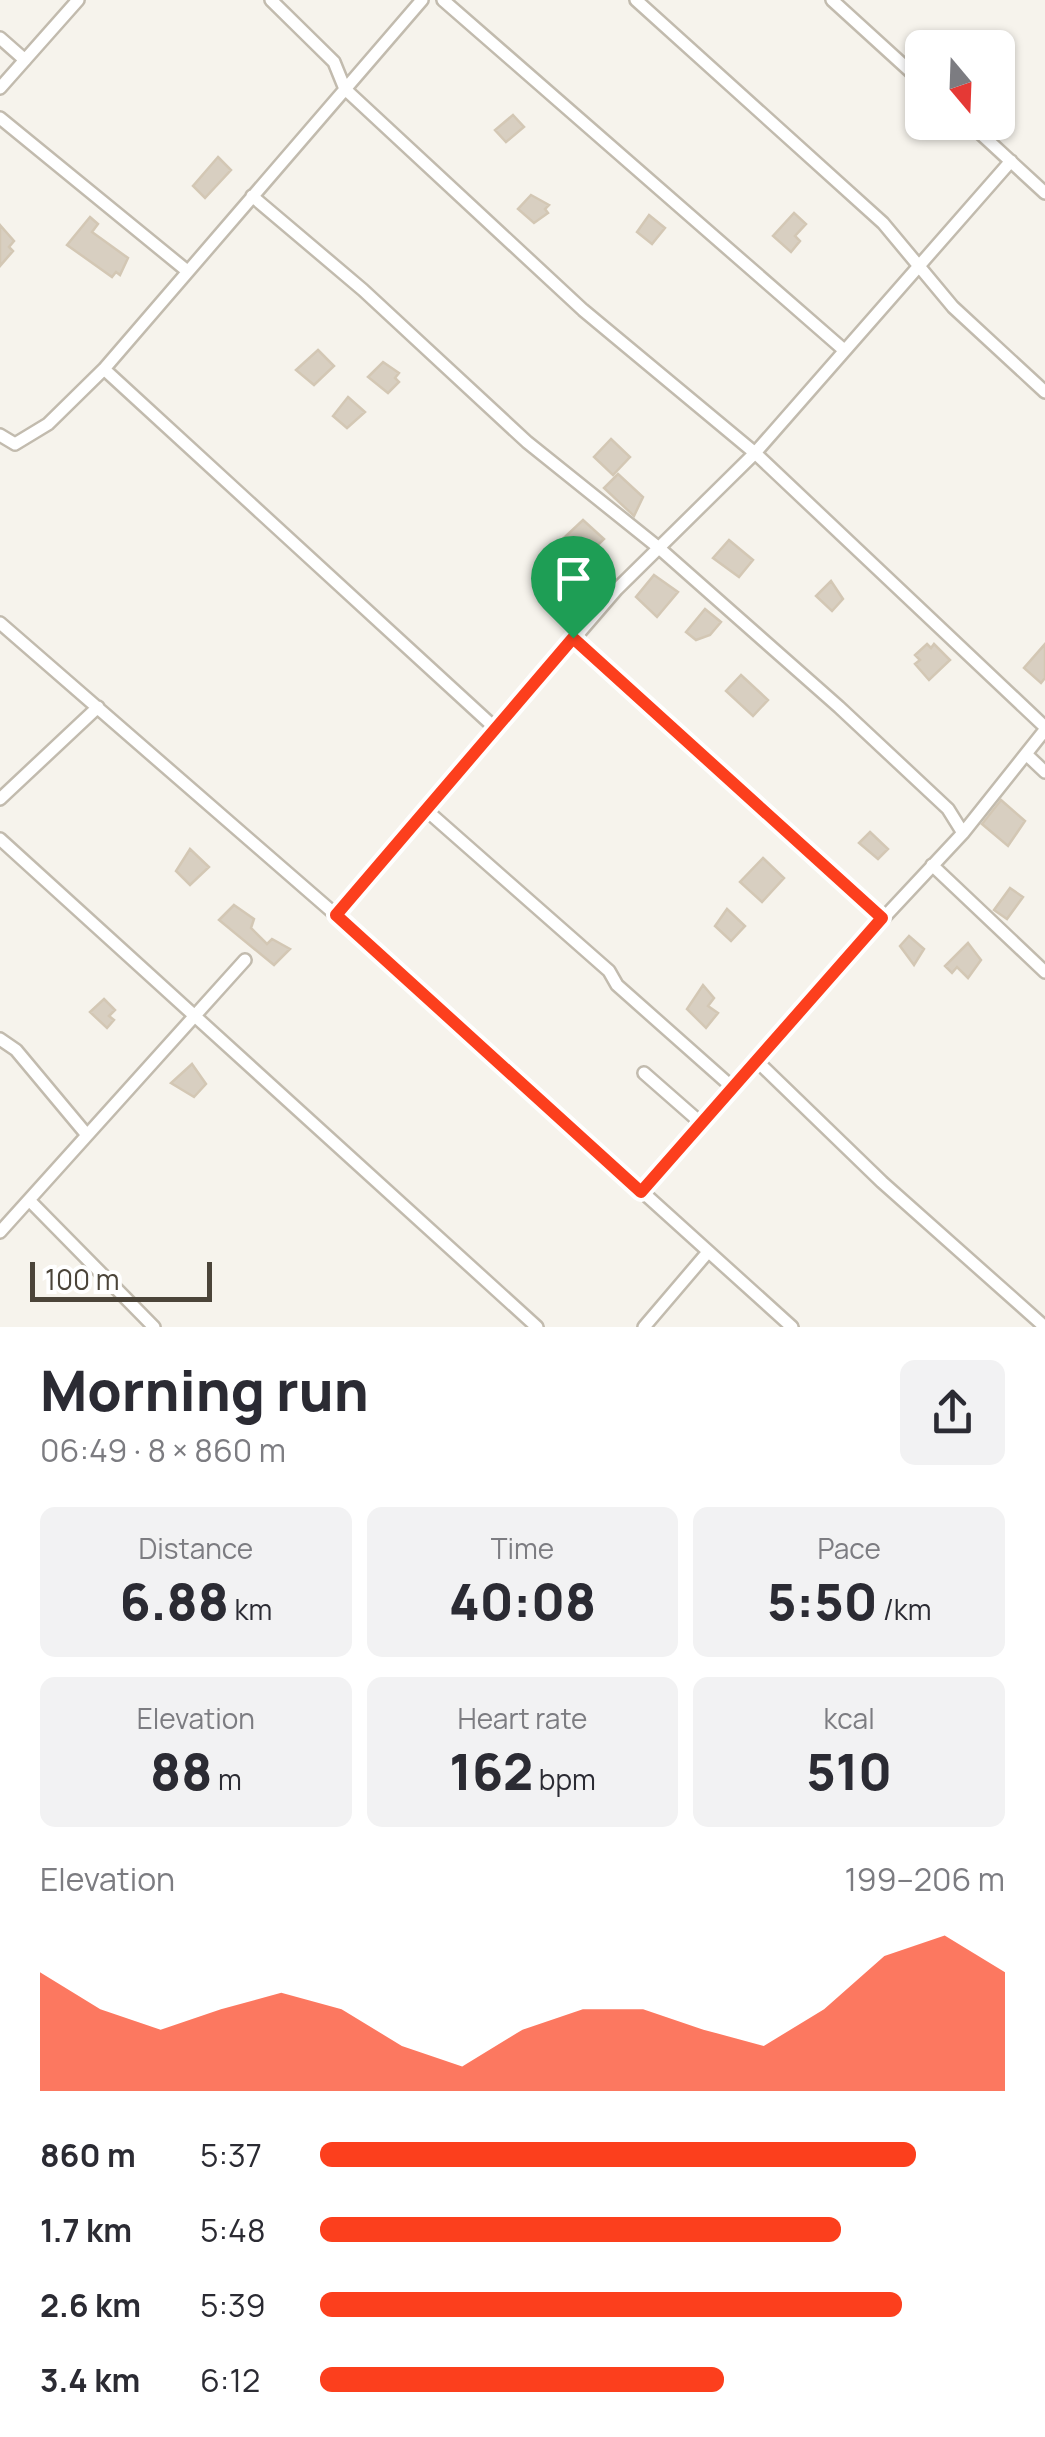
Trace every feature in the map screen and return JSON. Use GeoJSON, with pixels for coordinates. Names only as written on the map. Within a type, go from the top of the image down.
{"type":"FeatureCollection","features":[{"type":"Feature","properties":{"kind":"street"},"geometry":{"type":"LineString","coordinates":[[0,88],[78,0]]}},
{"type":"Feature","properties":{"kind":"street"},"geometry":{"type":"LineString","coordinates":[[271,0],[334,62],[345,89],[583,310],[754,453],[1045,728],[963,833],[882,918],[641,1192]]}},
{"type":"Feature","properties":{"kind":"street"},"geometry":{"type":"LineString","coordinates":[[0,435],[15,444],[33,436],[104,369],[422,0]]}},
{"type":"Feature","properties":{"kind":"street"},"geometry":{"type":"LineString","coordinates":[[444,0],[844,350]]}},
{"type":"Feature","properties":{"kind":"street"},"geometry":{"type":"LineString","coordinates":[[636,0],[883,223],[953,307],[1045,392]]}},
{"type":"Feature","properties":{"kind":"street"},"geometry":{"type":"LineString","coordinates":[[832,0],[905,67]]}},
{"type":"Feature","properties":{"kind":"street"},"geometry":{"type":"LineString","coordinates":[[0,38],[24,60]]}},
{"type":"Feature","properties":{"kind":"street"},"geometry":{"type":"LineString","coordinates":[[0,118],[186,270]]}},
{"type":"Feature","properties":{"kind":"street"},"geometry":{"type":"LineString","coordinates":[[987,140],[1045,192]]}},
{"type":"Feature","properties":{"kind":"street"},"geometry":{"type":"LineString","coordinates":[[336,915],[573,638],[754,453],[1011,162]]}},
{"type":"Feature","properties":{"kind":"street"},"geometry":{"type":"LineString","coordinates":[[252,196],[364,290],[582,490],[659,548],[948,809],[963,833]]}},
{"type":"Feature","properties":{"kind":"street"},"geometry":{"type":"LineString","coordinates":[[104,369],[494,728]]}},
{"type":"Feature","properties":{"kind":"street"},"geometry":{"type":"LineString","coordinates":[[0,623],[248,844],[336,915],[792,1327]]}},
{"type":"Feature","properties":{"kind":"street"},"geometry":{"type":"LineString","coordinates":[[573,638],[882,918]]}},
{"type":"Feature","properties":{"kind":"street"},"geometry":{"type":"LineString","coordinates":[[0,799],[98,707]]}},
{"type":"Feature","properties":{"kind":"street"},"geometry":{"type":"LineString","coordinates":[[1026,754],[1045,772]]}},
{"type":"Feature","properties":{"kind":"street"},"geometry":{"type":"LineString","coordinates":[[425,809],[610,971],[618,984],[732,1087]]}},
{"type":"Feature","properties":{"kind":"street"},"geometry":{"type":"LineString","coordinates":[[0,839],[537,1327]]}},
{"type":"Feature","properties":{"kind":"street"},"geometry":{"type":"LineString","coordinates":[[932,866],[1045,972]]}},
{"type":"Feature","properties":{"kind":"street"},"geometry":{"type":"LineString","coordinates":[[0,1232],[244,960]]}},
{"type":"Feature","properties":{"kind":"street"},"geometry":{"type":"LineString","coordinates":[[0,1039],[16,1050],[87,1135]]}},
{"type":"Feature","properties":{"kind":"street"},"geometry":{"type":"LineString","coordinates":[[756,1060],[882,1182],[1044,1327]]}},
{"type":"Feature","properties":{"kind":"street"},"geometry":{"type":"LineString","coordinates":[[644,1074],[700,1123]]}},
{"type":"Feature","properties":{"kind":"street"},"geometry":{"type":"LineString","coordinates":[[29,1200],[154,1327]]}},
{"type":"Feature","properties":{"kind":"street"},"geometry":{"type":"LineString","coordinates":[[644,1327],[708,1252]]}},
{"type":"Feature","properties":{"kind":"building"},"geometry":{"type":"Polygon","coordinates":[[[513,115],[524,127],[506,142],[495,130],[513,115]]]}},
{"type":"Feature","properties":{"kind":"building"},"geometry":{"type":"Polygon","coordinates":[[[218,157],[231,170],[205,198],[193,186],[218,157]]]}},
{"type":"Feature","properties":{"kind":"building"},"geometry":{"type":"Polygon","coordinates":[[[531,195],[549,205],[545,209],[548,213],[534,223],[518,209],[531,195]]]}},
{"type":"Feature","properties":{"kind":"building"},"geometry":{"type":"Polygon","coordinates":[[[794,213],[806,224],[795,236],[800,241],[791,252],[773,236],[794,213]]]}},
{"type":"Feature","properties":{"kind":"building"},"geometry":{"type":"Polygon","coordinates":[[[649,215],[665,228],[652,244],[637,232],[649,215]]]}},
{"type":"Feature","properties":{"kind":"building"},"geometry":{"type":"Polygon","coordinates":[[[90,217],[98,224],[92,232],[128,258],[120,275],[116,272],[112,277],[67,245],[90,217]]]}},
{"type":"Feature","properties":{"kind":"building"},"geometry":{"type":"Polygon","coordinates":[[[0,225],[14,241],[9,247],[13,251],[0,266],[0,225]]]}},
{"type":"Feature","properties":{"kind":"building"},"geometry":{"type":"Polygon","coordinates":[[[318,350],[334,366],[314,385],[296,370],[318,350]]]}},
{"type":"Feature","properties":{"kind":"building"},"geometry":{"type":"Polygon","coordinates":[[[383,362],[399,373],[395,378],[399,382],[388,393],[368,377],[383,362]]]}},
{"type":"Feature","properties":{"kind":"building"},"geometry":{"type":"Polygon","coordinates":[[[348,397],[365,412],[347,428],[333,416],[348,397]]]}},
{"type":"Feature","properties":{"kind":"building"},"geometry":{"type":"Polygon","coordinates":[[[611,439],[630,457],[613,475],[594,457],[611,439]]]}},
{"type":"Feature","properties":{"kind":"building"},"geometry":{"type":"Polygon","coordinates":[[[618,474],[643,497],[634,516],[604,488],[618,474]]]}},
{"type":"Feature","properties":{"kind":"building"},"geometry":{"type":"Polygon","coordinates":[[[583,520],[604,539],[573,569],[552,549],[583,520]]]}},
{"type":"Feature","properties":{"kind":"building"},"geometry":{"type":"Polygon","coordinates":[[[729,540],[753,560],[739,577],[713,558],[729,540]]]}},
{"type":"Feature","properties":{"kind":"building"},"geometry":{"type":"Polygon","coordinates":[[[654,575],[678,592],[657,617],[636,597],[654,575]]]}},
{"type":"Feature","properties":{"kind":"building"},"geometry":{"type":"Polygon","coordinates":[[[831,581],[843,599],[832,611],[816,596],[831,581]]]}},
{"type":"Feature","properties":{"kind":"building"},"geometry":{"type":"Polygon","coordinates":[[[705,609],[721,622],[710,635],[696,640],[686,632],[705,609]]]}},
{"type":"Feature","properties":{"kind":"building"},"geometry":{"type":"Polygon","coordinates":[[[927,644],[931,648],[934,644],[950,660],[929,680],[915,664],[920,660],[915,655],[927,644]]]}},
{"type":"Feature","properties":{"kind":"building"},"geometry":{"type":"Polygon","coordinates":[[[1045,644],[1045,678],[1041,683],[1024,668],[1045,644]]]}},
{"type":"Feature","properties":{"kind":"building"},"geometry":{"type":"Polygon","coordinates":[[[741,675],[768,700],[753,716],[726,691],[741,675]]]}},
{"type":"Feature","properties":{"kind":"building"},"geometry":{"type":"Polygon","coordinates":[[[1001,800],[1025,821],[1008,846],[982,824],[1001,800]]]}},
{"type":"Feature","properties":{"kind":"building"},"geometry":{"type":"Polygon","coordinates":[[[870,832],[888,849],[878,859],[859,843],[870,832]]]}},
{"type":"Feature","properties":{"kind":"building"},"geometry":{"type":"Polygon","coordinates":[[[190,849],[209,867],[190,885],[176,871],[190,849]]]}},
{"type":"Feature","properties":{"kind":"building"},"geometry":{"type":"Polygon","coordinates":[[[763,858],[784,878],[762,902],[740,882],[763,858]]]}},
{"type":"Feature","properties":{"kind":"building"},"geometry":{"type":"Polygon","coordinates":[[[1010,888],[1023,897],[1007,919],[994,910],[1010,888]]]}},
{"type":"Feature","properties":{"kind":"building"},"geometry":{"type":"Polygon","coordinates":[[[234,905],[254,919],[251,928],[267,944],[272,939],[290,949],[274,965],[219,920],[234,905]]]}},
{"type":"Feature","properties":{"kind":"building"},"geometry":{"type":"Polygon","coordinates":[[[727,909],[745,926],[731,941],[715,926],[727,909]]]}},
{"type":"Feature","properties":{"kind":"building"},"geometry":{"type":"Polygon","coordinates":[[[909,936],[924,949],[914,965],[900,946],[909,936]]]}},
{"type":"Feature","properties":{"kind":"building"},"geometry":{"type":"Polygon","coordinates":[[[968,943],[981,960],[968,978],[957,967],[952,973],[945,966],[968,943]]]}},
{"type":"Feature","properties":{"kind":"building"},"geometry":{"type":"Polygon","coordinates":[[[703,985],[714,998],[708,1006],[718,1013],[706,1028],[687,1009],[703,985]]]}},
{"type":"Feature","properties":{"kind":"building"},"geometry":{"type":"Polygon","coordinates":[[[104,999],[115,1010],[109,1016],[114,1020],[107,1028],[90,1012],[104,999]]]}},
{"type":"Feature","properties":{"kind":"building"},"geometry":{"type":"Polygon","coordinates":[[[192,1064],[206,1084],[194,1097],[171,1083],[192,1064]]]}},
{"type":"Feature","properties":{"kind":"route"},"geometry":{"type":"LineString","coordinates":[[573,638],[882,918],[641,1192],[336,915],[573,638]]}}]}
